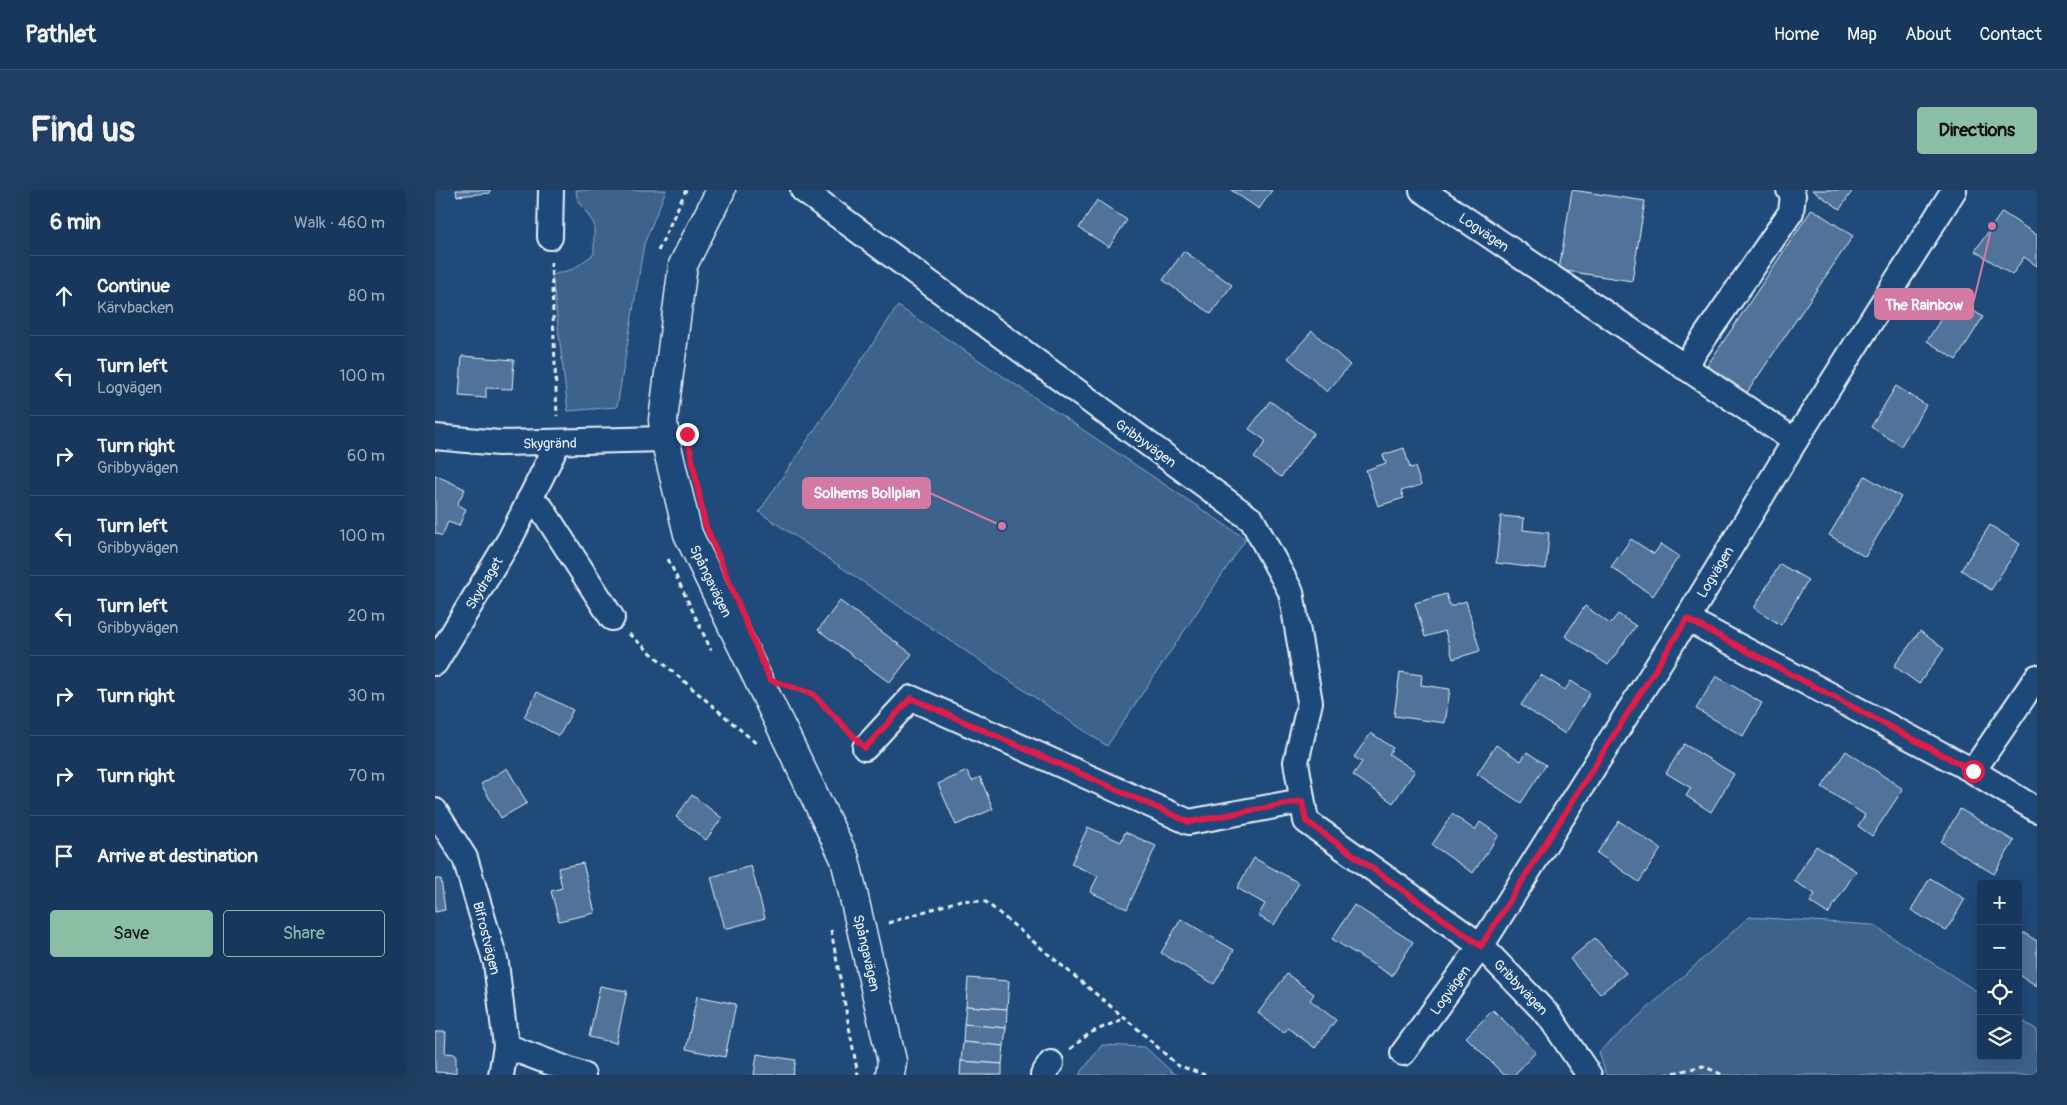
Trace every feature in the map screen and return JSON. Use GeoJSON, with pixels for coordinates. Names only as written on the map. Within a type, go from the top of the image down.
{"type":"FeatureCollection","features":[{"type":"Feature","properties":{"kind":"street"},"geometry":{"type":"LineString","coordinates":[[550,237],[551,190]]}},
{"type":"Feature","properties":{"kind":"street","name":"Spångavägen"},"geometry":{"type":"LineString","coordinates":[[721,190],[683,264],[663,420],[665,439],[688,534],[845,859],[892,1061],[890,1075]]}},
{"type":"Feature","properties":{"kind":"street","name":"Gribbyvägen"},"geometry":{"type":"LineString","coordinates":[[803,190],[1252,520],[1291,592],[1310,702],[1296,762],[1306,821],[1481,946],[1549,1016],[1589,1075]]}},
{"type":"Feature","properties":{"kind":"street","name":"Logvägen"},"geometry":{"type":"LineString","coordinates":[[1422,190],[1795,441]]}},
{"type":"Feature","properties":{"kind":"street"},"geometry":{"type":"LineString","coordinates":[[1684,367],[1791,212],[1793,195],[1789,190]]}},
{"type":"Feature","properties":{"kind":"street","name":"Logvägen"},"geometry":{"type":"LineString","coordinates":[[1403,1053],[1481,946],[1687,619],[1795,441],[1954,190]]}},
{"type":"Feature","properties":{"kind":"street","name":"Skygränd"},"geometry":{"type":"LineString","coordinates":[[435,437],[499,444],[665,439]]}},
{"type":"Feature","properties":{"kind":"street","name":"Skydraget"},"geometry":{"type":"LineString","coordinates":[[435,663],[510,540],[558,443]]}},
{"type":"Feature","properties":{"kind":"street"},"geometry":{"type":"LineString","coordinates":[[529,500],[542,509],[612,618]]}},
{"type":"Feature","properties":{"kind":"street"},"geometry":{"type":"LineString","coordinates":[[1687,619],[1973,771],[2037,810]]}},
{"type":"Feature","properties":{"kind":"street"},"geometry":{"type":"LineString","coordinates":[[1973,771],[2037,677]]}},
{"type":"Feature","properties":{"kind":"street"},"geometry":{"type":"LineString","coordinates":[[865,748],[911,698],[1189,822],[1302,801]]}},
{"type":"Feature","properties":{"kind":"street","name":"Bifrostvägen"},"geometry":{"type":"LineString","coordinates":[[435,811],[465,858],[496,963],[507,1046],[501,1075]]}},
{"type":"Feature","properties":{"kind":"street"},"geometry":{"type":"LineString","coordinates":[[507,1046],[583,1075]]}},
{"type":"Feature","properties":{"kind":"path"},"geometry":{"type":"LineString","coordinates":[[550,237],[558,443]]}},
{"type":"Feature","properties":{"kind":"path"},"geometry":{"type":"LineString","coordinates":[[612,618],[757,744]]}},
{"type":"Feature","properties":{"kind":"path"},"geometry":{"type":"LineString","coordinates":[[787,686],[813,694],[865,748]]}},
{"type":"Feature","properties":{"kind":"path"},"geometry":{"type":"LineString","coordinates":[[884,924],[961,900],[986,902],[1177,1065],[1205,1075]]}},
{"type":"Feature","properties":{"kind":"path"},"geometry":{"type":"LineString","coordinates":[[1047,1069],[1090,1033],[1123,1019]]}},
{"type":"Feature","properties":{"kind":"path"},"geometry":{"type":"LineString","coordinates":[[1665,1075],[1703,1066],[1723,1075]]}},
{"type":"Feature","properties":{"kind":"shaded area"},"geometry":{"type":"Polygon","coordinates":[[[576,190],[666,190],[644,244],[617,407],[568,411],[552,275],[573,269],[594,254],[594,224],[577,198],[576,190]]]}},
{"type":"Feature","properties":{"kind":"shaded area"},"geometry":{"type":"Polygon","coordinates":[[[898,306],[1246,539],[1107,746],[759,512],[898,306]]]}},
{"type":"Feature","properties":{"kind":"shaded area"},"geometry":{"type":"Polygon","coordinates":[[[1749,917],[1873,925],[1977,991],[1977,1060],[2022,1060],[2022,1021],[2037,1030],[2037,1075],[1606,1075],[1599,1052],[1749,917]]]}},
{"type":"Feature","properties":{"kind":"shaded area"},"geometry":{"type":"Polygon","coordinates":[[[1102,1045],[1145,1047],[1173,1073],[1178,1075],[1079,1075],[1102,1045]]]}},
{"type":"Feature","properties":{"kind":"building"},"geometry":{"type":"Polygon","coordinates":[[[456,190],[490,190],[490,193],[457,196],[456,190]]]}},
{"type":"Feature","properties":{"kind":"building"},"geometry":{"type":"Polygon","coordinates":[[[1231,190],[1272,190],[1259,209],[1231,190]]]}},
{"type":"Feature","properties":{"kind":"building"},"geometry":{"type":"Polygon","coordinates":[[[1572,190],[1645,201],[1632,281],[1559,270],[1572,190]]]}},
{"type":"Feature","properties":{"kind":"building"},"geometry":{"type":"Polygon","coordinates":[[[1812,190],[1853,190],[1840,209],[1812,190]]]}},
{"type":"Feature","properties":{"kind":"building"},"geometry":{"type":"Polygon","coordinates":[[[1097,200],[1127,220],[1109,247],[1079,228],[1097,200]]]}},
{"type":"Feature","properties":{"kind":"building"},"geometry":{"type":"Polygon","coordinates":[[[1812,209],[1853,236],[1744,397],[1705,369],[1812,209]]]}},
{"type":"Feature","properties":{"kind":"building"},"geometry":{"type":"Polygon","coordinates":[[[2002,212],[2037,235],[2037,266],[2024,257],[2012,275],[1975,251],[2002,212]]]}},
{"type":"Feature","properties":{"kind":"building"},"geometry":{"type":"Polygon","coordinates":[[[1184,251],[1232,285],[1211,314],[1163,280],[1184,251]]]}},
{"type":"Feature","properties":{"kind":"building"},"geometry":{"type":"Polygon","coordinates":[[[1954,298],[1983,317],[1956,360],[1927,341],[1954,298]]]}},
{"type":"Feature","properties":{"kind":"building"},"geometry":{"type":"Polygon","coordinates":[[[1312,331],[1350,365],[1327,392],[1288,358],[1312,331]]]}},
{"type":"Feature","properties":{"kind":"building"},"geometry":{"type":"Polygon","coordinates":[[[462,356],[514,360],[512,389],[486,388],[486,398],[459,396],[462,356]]]}},
{"type":"Feature","properties":{"kind":"building"},"geometry":{"type":"Polygon","coordinates":[[[1896,386],[1926,405],[1901,446],[1871,427],[1896,386]]]}},
{"type":"Feature","properties":{"kind":"building"},"geometry":{"type":"Polygon","coordinates":[[[1270,401],[1314,433],[1281,477],[1254,458],[1266,441],[1249,429],[1270,401]]]}},
{"type":"Feature","properties":{"kind":"building"},"geometry":{"type":"Polygon","coordinates":[[[1404,448],[1410,468],[1415,467],[1421,485],[1401,491],[1404,498],[1378,506],[1366,470],[1386,463],[1383,455],[1404,448]]]}},
{"type":"Feature","properties":{"kind":"building"},"geometry":{"type":"Polygon","coordinates":[[[435,475],[465,489],[457,505],[466,509],[459,526],[448,522],[442,536],[435,533],[435,475]]]}},
{"type":"Feature","properties":{"kind":"building"},"geometry":{"type":"Polygon","coordinates":[[[1865,476],[1901,497],[1865,557],[1829,535],[1865,476]]]}},
{"type":"Feature","properties":{"kind":"building"},"geometry":{"type":"Polygon","coordinates":[[[1501,516],[1524,518],[1523,530],[1549,533],[1546,569],[1496,563],[1501,516]]]}},
{"type":"Feature","properties":{"kind":"building"},"geometry":{"type":"Polygon","coordinates":[[[1990,525],[2020,544],[1991,590],[1961,570],[1990,525]]]}},
{"type":"Feature","properties":{"kind":"building"},"geometry":{"type":"Polygon","coordinates":[[[1631,539],[1654,554],[1661,544],[1679,556],[1653,596],[1611,567],[1631,539]]]}},
{"type":"Feature","properties":{"kind":"building"},"geometry":{"type":"Polygon","coordinates":[[[1780,564],[1808,580],[1781,625],[1754,608],[1780,564]]]}},
{"type":"Feature","properties":{"kind":"building"},"geometry":{"type":"Polygon","coordinates":[[[1446,594],[1450,606],[1466,601],[1480,651],[1453,659],[1445,631],[1425,637],[1415,603],[1446,594]]]}},
{"type":"Feature","properties":{"kind":"building"},"geometry":{"type":"Polygon","coordinates":[[[840,601],[912,654],[890,683],[818,630],[840,601]]]}},
{"type":"Feature","properties":{"kind":"building"},"geometry":{"type":"Polygon","coordinates":[[[1585,606],[1610,624],[1618,614],[1636,626],[1608,665],[1565,636],[1585,606]]]}},
{"type":"Feature","properties":{"kind":"building"},"geometry":{"type":"Polygon","coordinates":[[[1920,631],[1944,649],[1919,684],[1894,666],[1920,631]]]}},
{"type":"Feature","properties":{"kind":"building"},"geometry":{"type":"Polygon","coordinates":[[[1400,672],[1422,675],[1421,685],[1450,689],[1445,723],[1394,716],[1400,672]]]}},
{"type":"Feature","properties":{"kind":"building"},"geometry":{"type":"Polygon","coordinates":[[[1541,675],[1565,690],[1571,681],[1590,693],[1565,734],[1521,705],[1541,675]]]}},
{"type":"Feature","properties":{"kind":"building"},"geometry":{"type":"Polygon","coordinates":[[[1716,676],[1762,703],[1743,736],[1696,709],[1716,676]]]}},
{"type":"Feature","properties":{"kind":"building"},"geometry":{"type":"Polygon","coordinates":[[[537,692],[573,710],[559,736],[524,717],[537,692]]]}},
{"type":"Feature","properties":{"kind":"building"},"geometry":{"type":"Polygon","coordinates":[[[1371,733],[1393,748],[1389,754],[1415,771],[1393,803],[1353,775],[1362,762],[1354,757],[1371,733]]]}},
{"type":"Feature","properties":{"kind":"building"},"geometry":{"type":"Polygon","coordinates":[[[1684,744],[1734,774],[1711,812],[1686,796],[1691,788],[1666,773],[1684,744]]]}},
{"type":"Feature","properties":{"kind":"building"},"geometry":{"type":"Polygon","coordinates":[[[1496,745],[1521,761],[1527,752],[1546,765],[1521,803],[1477,774],[1496,745]]]}},
{"type":"Feature","properties":{"kind":"building"},"geometry":{"type":"Polygon","coordinates":[[[1846,751],[1903,789],[1872,836],[1858,826],[1865,815],[1822,787],[1846,751]]]}},
{"type":"Feature","properties":{"kind":"building"},"geometry":{"type":"Polygon","coordinates":[[[507,768],[527,803],[501,818],[481,784],[507,768]]]}},
{"type":"Feature","properties":{"kind":"building"},"geometry":{"type":"Polygon","coordinates":[[[967,771],[972,781],[980,777],[993,809],[956,825],[938,784],[967,771]]]}},
{"type":"Feature","properties":{"kind":"building"},"geometry":{"type":"Polygon","coordinates":[[[692,795],[722,818],[706,840],[676,817],[692,795]]]}},
{"type":"Feature","properties":{"kind":"building"},"geometry":{"type":"Polygon","coordinates":[[[1960,809],[2014,841],[1994,874],[1941,842],[1960,809]]]}},
{"type":"Feature","properties":{"kind":"building"},"geometry":{"type":"Polygon","coordinates":[[[1452,814],[1475,830],[1480,822],[1499,835],[1473,873],[1432,845],[1452,814]]]}},
{"type":"Feature","properties":{"kind":"building"},"geometry":{"type":"Polygon","coordinates":[[[1619,821],[1661,849],[1639,882],[1597,853],[1619,821]]]}},
{"type":"Feature","properties":{"kind":"building"},"geometry":{"type":"Polygon","coordinates":[[[1088,827],[1121,842],[1125,832],[1156,846],[1127,909],[1090,892],[1098,876],[1071,864],[1088,827]]]}},
{"type":"Feature","properties":{"kind":"building"},"geometry":{"type":"Polygon","coordinates":[[[1816,846],[1856,871],[1828,914],[1810,902],[1815,894],[1794,881],[1816,846]]]}},
{"type":"Feature","properties":{"kind":"building"},"geometry":{"type":"Polygon","coordinates":[[[1254,858],[1299,883],[1274,925],[1258,916],[1265,904],[1237,888],[1254,858]]]}},
{"type":"Feature","properties":{"kind":"building"},"geometry":{"type":"Polygon","coordinates":[[[583,863],[595,913],[559,921],[551,891],[562,888],[558,868],[583,863]]]}},
{"type":"Feature","properties":{"kind":"building"},"geometry":{"type":"Polygon","coordinates":[[[751,866],[765,918],[725,929],[711,877],[751,866]]]}},
{"type":"Feature","properties":{"kind":"building"},"geometry":{"type":"Polygon","coordinates":[[[1930,878],[1965,899],[1946,931],[1911,910],[1930,878]]]}},
{"type":"Feature","properties":{"kind":"building"},"geometry":{"type":"Polygon","coordinates":[[[435,879],[441,879],[445,910],[435,912],[435,879]]]}},
{"type":"Feature","properties":{"kind":"building"},"geometry":{"type":"Polygon","coordinates":[[[1354,905],[1413,942],[1392,976],[1332,939],[1354,905]]]}},
{"type":"Feature","properties":{"kind":"building"},"geometry":{"type":"Polygon","coordinates":[[[1181,919],[1234,950],[1214,984],[1161,953],[1181,919]]]}},
{"type":"Feature","properties":{"kind":"building"},"geometry":{"type":"Polygon","coordinates":[[[2022,932],[2037,941],[2037,986],[2022,977],[2022,932]]]}},
{"type":"Feature","properties":{"kind":"building"},"geometry":{"type":"Polygon","coordinates":[[[1595,938],[1626,973],[1600,994],[1570,959],[1595,938]]]}},
{"type":"Feature","properties":{"kind":"building"},"geometry":{"type":"Polygon","coordinates":[[[1287,974],[1314,994],[1310,1000],[1336,1020],[1315,1048],[1288,1028],[1284,1033],[1258,1013],[1287,974]]]}},
{"type":"Feature","properties":{"kind":"building"},"geometry":{"type":"Polygon","coordinates":[[[968,978],[1009,981],[1007,1009],[966,1006],[968,978]]]}},
{"type":"Feature","properties":{"kind":"building"},"geometry":{"type":"Polygon","coordinates":[[[600,986],[627,991],[616,1043],[589,1037],[600,986]]]}},
{"type":"Feature","properties":{"kind":"building"},"geometry":{"type":"Polygon","coordinates":[[[697,996],[736,1004],[725,1057],[686,1049],[697,996]]]}},
{"type":"Feature","properties":{"kind":"building"},"geometry":{"type":"Polygon","coordinates":[[[966,1006],[1007,1009],[1006,1028],[964,1024],[966,1006]]]}},
{"type":"Feature","properties":{"kind":"building"},"geometry":{"type":"Polygon","coordinates":[[[1493,1010],[1536,1052],[1514,1075],[1504,1075],[1466,1037],[1493,1010]]]}},
{"type":"Feature","properties":{"kind":"building"},"geometry":{"type":"Polygon","coordinates":[[[964,1024],[1006,1028],[1004,1046],[963,1042],[964,1024]]]}},
{"type":"Feature","properties":{"kind":"building"},"geometry":{"type":"Polygon","coordinates":[[[435,1032],[446,1032],[445,1053],[456,1054],[456,1073],[435,1072],[435,1032]]]}},
{"type":"Feature","properties":{"kind":"building"},"geometry":{"type":"Polygon","coordinates":[[[963,1042],[1004,1046],[1002,1064],[961,1061],[963,1042]]]}},
{"type":"Feature","properties":{"kind":"building"},"geometry":{"type":"Polygon","coordinates":[[[757,1054],[796,1060],[793,1075],[754,1075],[757,1054]]]}},
{"type":"Feature","properties":{"kind":"building"},"geometry":{"type":"Polygon","coordinates":[[[961,1061],[1002,1064],[1002,1075],[960,1075],[961,1061]]]}},
{"type":"Feature","properties":{"kind":"place","name":"The Rainbow"},"geometry":{"type":"Point","coordinates":[1992,226]}},
{"type":"Feature","properties":{"kind":"place","name":"Solhems Bollplan"},"geometry":{"type":"Point","coordinates":[1002,526]}},
{"type":"Feature","properties":{"kind":"route"},"geometry":{"type":"LineString","coordinates":[[687,434],[705,524],[770,680],[813,694],[865,748],[911,698],[1189,822],[1302,801],[1306,821],[1481,946],[1687,619],[1973,771]]}}]}
